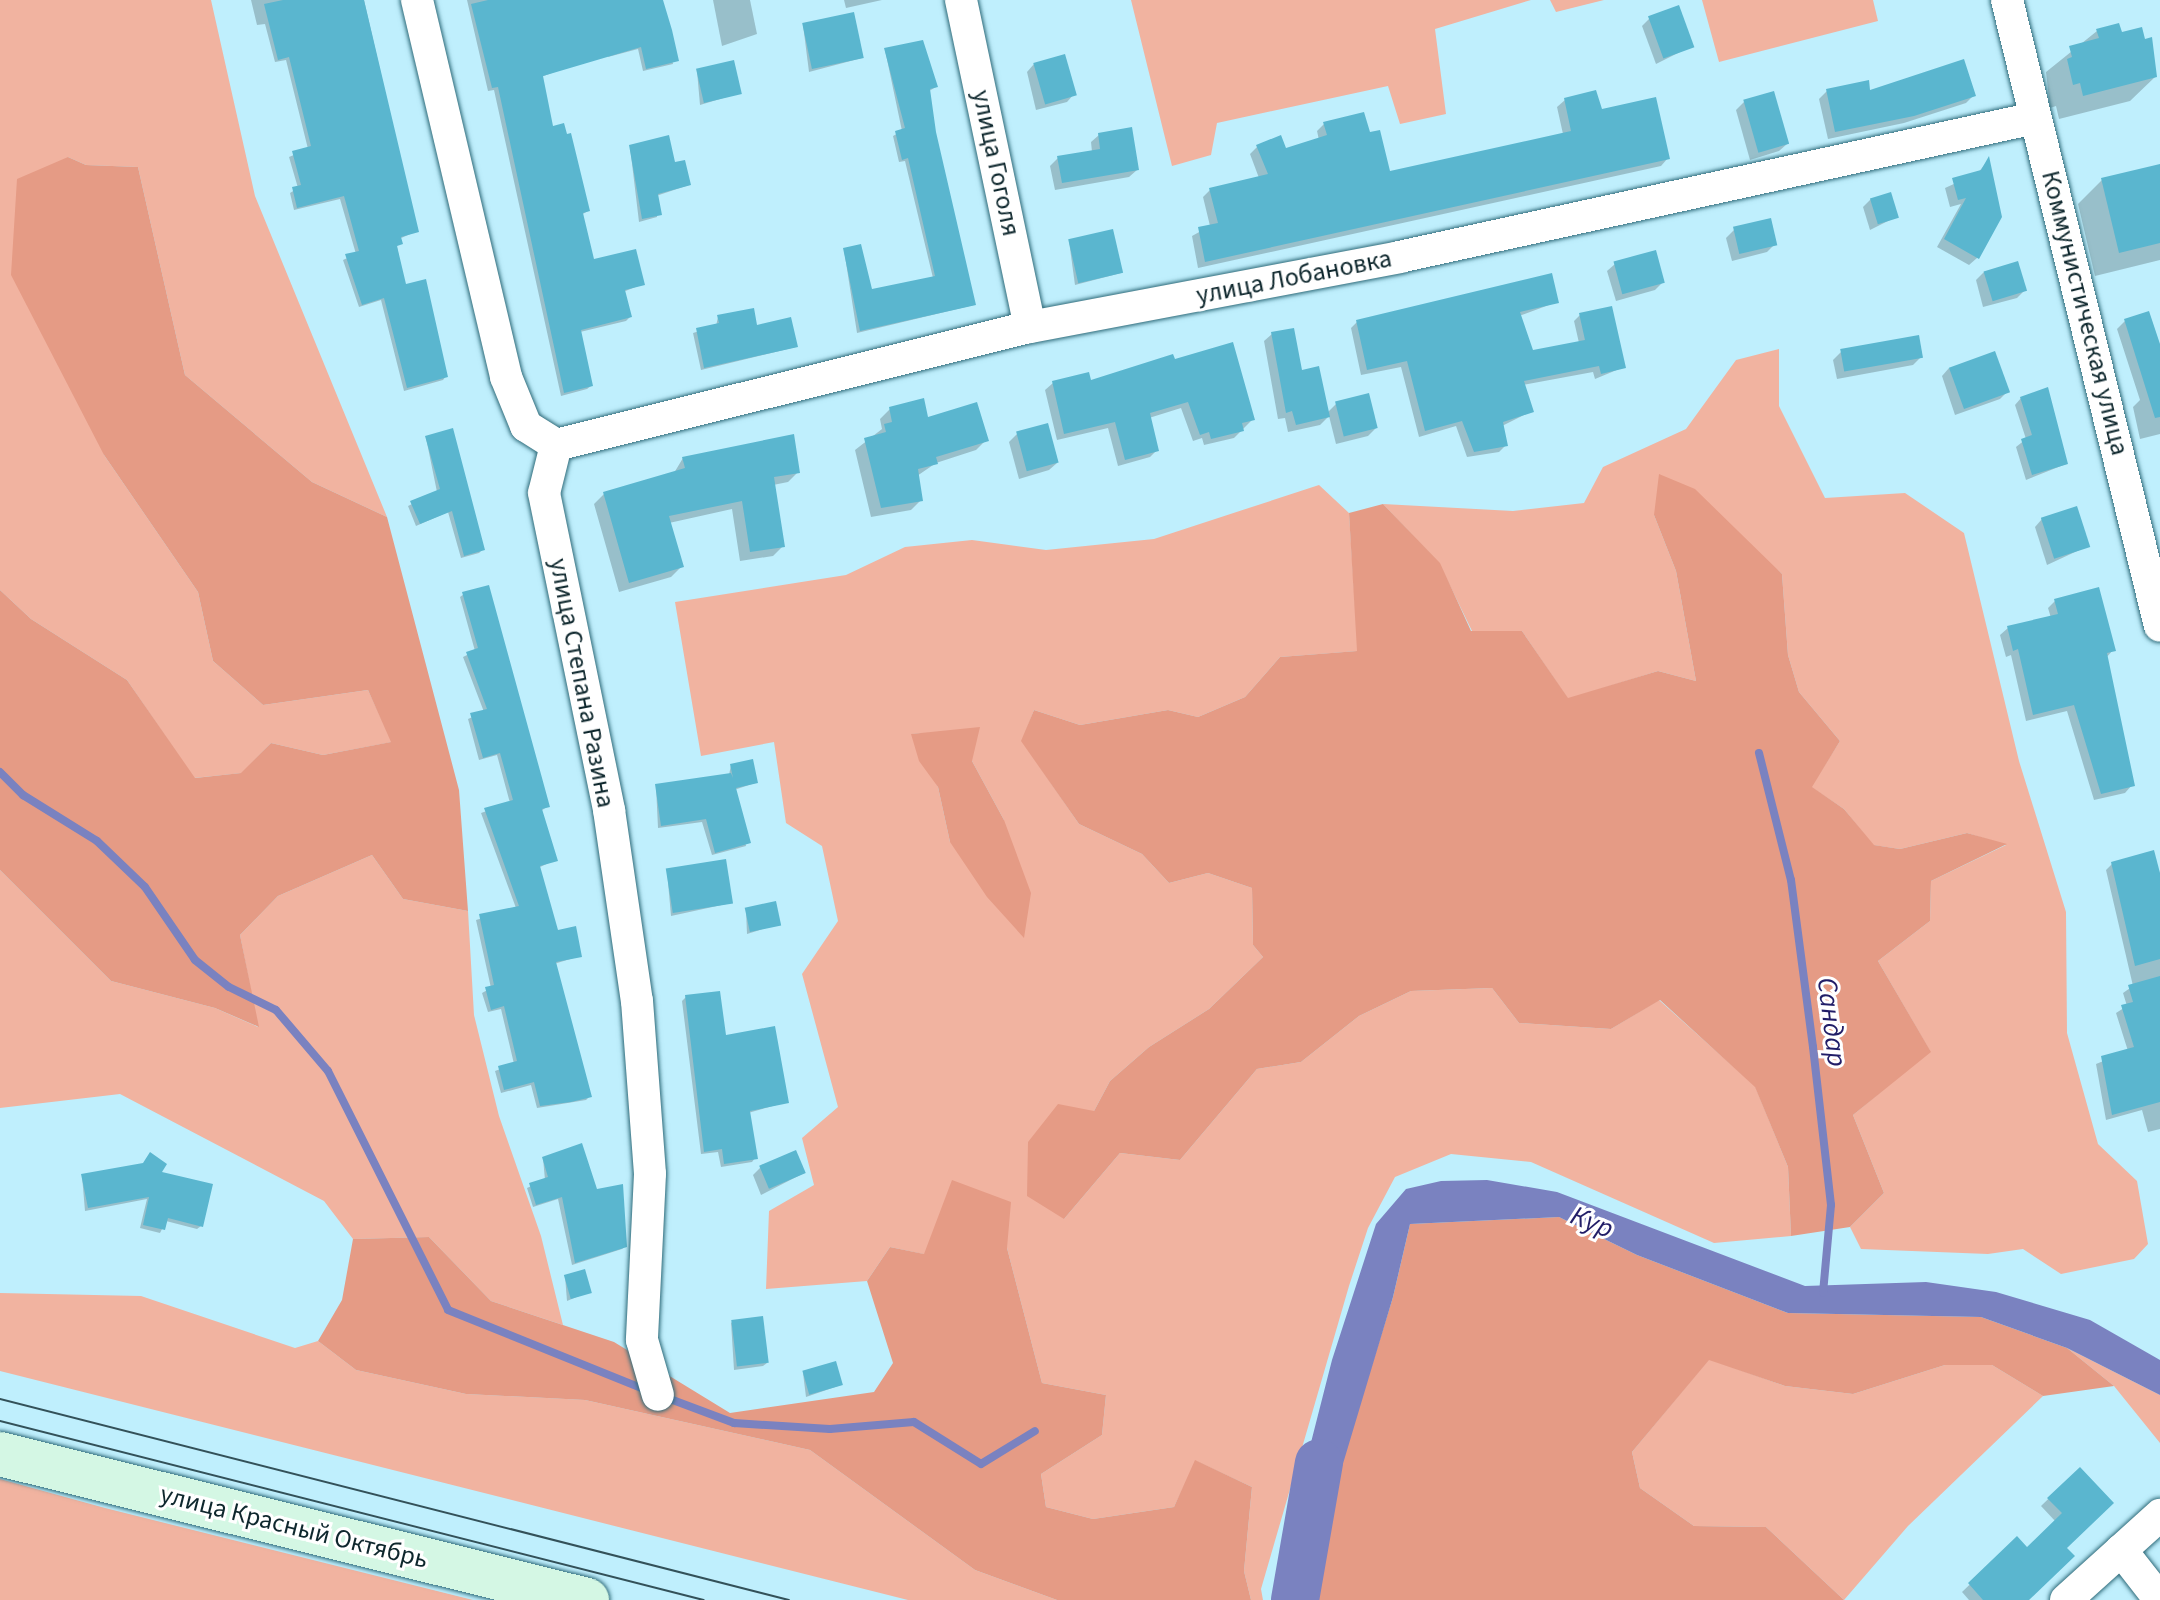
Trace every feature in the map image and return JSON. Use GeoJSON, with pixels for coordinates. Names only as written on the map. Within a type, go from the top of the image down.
{"type":"FeatureCollection","features":[{"type":"Feature","properties":{"kind":"main road","name":"улица Красный Октябрь"},"geometry":{"type":"LineString","coordinates":[[0,1454],[587,1600]]}},
{"type":"Feature","properties":{"kind":"street"},"geometry":{"type":"LineString","coordinates":[[417,0],[506,377],[526,426],[556,445]]}},
{"type":"Feature","properties":{"kind":"street","name":"улица Гоголя"},"geometry":{"type":"LineString","coordinates":[[961,0],[1030,327]]}},
{"type":"Feature","properties":{"kind":"street","name":"Коммунистическая улица"},"geometry":{"type":"LineString","coordinates":[[2007,0],[2160,626]]}},
{"type":"Feature","properties":{"kind":"street","name":"улица Лобановка"},"geometry":{"type":"LineString","coordinates":[[556,445],[1030,327],[1399,257],[2035,118]]}},
{"type":"Feature","properties":{"kind":"street","name":"улица Степана Разина"},"geometry":{"type":"LineString","coordinates":[[556,445],[544,493],[609,810],[637,1001],[650,1174],[642,1340],[658,1395]]}},
{"type":"Feature","properties":{"kind":"street"},"geometry":{"type":"LineString","coordinates":[[2066,1600],[2160,1515]]}},
{"type":"Feature","properties":{"kind":"street"},"geometry":{"type":"LineString","coordinates":[[2121,1550],[2160,1600]]}},
{"type":"Feature","properties":{"kind":"shaded area"},"geometry":{"type":"Polygon","coordinates":[[[0,0],[211,0],[255,196],[387,517],[312,482],[185,375],[138,167],[86,165],[68,157],[104,455],[198,592],[213,661],[263,705],[368,690],[392,742],[323,755],[271,743],[242,773],[194,778],[127,680],[31,619],[0,590],[0,0]]]}},
{"type":"Feature","properties":{"kind":"shaded area"},"geometry":{"type":"Polygon","coordinates":[[[1131,0],[1531,0],[1435,29],[1446,114],[1400,124],[1388,86],[1217,123],[1211,155],[1172,166],[1131,0]]]}},
{"type":"Feature","properties":{"kind":"shaded area"},"geometry":{"type":"Polygon","coordinates":[[[1550,0],[1604,0],[1556,12],[1550,0]]]}},
{"type":"Feature","properties":{"kind":"shaded area"},"geometry":{"type":"Polygon","coordinates":[[[1702,0],[1873,0],[1878,21],[1719,62],[1702,0]]]}},
{"type":"Feature","properties":{"kind":"shaded area"},"geometry":{"type":"Polygon","coordinates":[[[68,157],[86,165],[138,167],[185,375],[312,482],[387,517],[459,790],[468,911],[403,899],[372,855],[278,896],[240,935],[259,1027],[215,1008],[111,981],[0,870],[0,590],[31,619],[127,680],[195,778],[241,773],[271,743],[323,755],[391,742],[368,690],[263,705],[213,661],[198,592],[104,455],[11,275],[17,179],[68,157]]]}},
{"type":"Feature","properties":{"kind":"shaded area"},"geometry":{"type":"Polygon","coordinates":[[[1779,349],[1779,406],[1825,498],[1905,493],[1964,533],[2019,761],[2066,912],[2067,1033],[2098,1144],[2137,1181],[2148,1244],[2134,1259],[2061,1274],[2023,1249],[1988,1254],[1861,1249],[1850,1227],[1884,1193],[1853,1115],[1930,1051],[1878,961],[1930,921],[1931,881],[2006,845],[1967,833],[1900,849],[1873,845],[1844,809],[1811,787],[1840,741],[1799,692],[1788,655],[1782,574],[1742,539],[1654,515],[1676,571],[1696,681],[1658,671],[1568,699],[1522,631],[1472,631],[1439,563],[1383,504],[1513,511],[1584,503],[1603,467],[1686,429],[1736,360],[1779,349]]]}},
{"type":"Feature","properties":{"kind":"shaded area"},"geometry":{"type":"Polygon","coordinates":[[[1659,474],[1695,489],[1782,574],[1788,655],[1799,692],[1840,741],[1812,787],[1844,809],[1874,845],[1900,849],[1967,833],[2007,844],[1931,881],[1930,921],[1878,961],[1931,1052],[1853,1115],[1884,1193],[1850,1227],[1791,1236],[1788,1167],[1755,1087],[1660,1000],[1611,1029],[1519,1023],[1492,988],[1411,991],[1359,1016],[1301,1062],[1257,1069],[1180,1160],[1120,1153],[1064,1219],[1027,1196],[1028,1142],[1058,1104],[1094,1111],[1110,1081],[1149,1047],[1209,1009],[1263,957],[1253,945],[1252,888],[1208,873],[1169,883],[1142,854],[1079,824],[1021,741],[1034,710],[1080,725],[1168,710],[1198,717],[1245,697],[1280,657],[1357,651],[1349,513],[1383,504],[1440,563],[1471,631],[1522,631],[1568,698],[1658,671],[1696,681],[1676,571],[1654,515],[1659,474]]]}},
{"type":"Feature","properties":{"kind":"shaded area"},"geometry":{"type":"Polygon","coordinates":[[[1319,485],[1349,513],[1358,651],[1280,657],[1245,697],[1198,717],[1168,710],[1080,725],[1034,710],[1022,741],[1079,824],[1142,854],[1169,883],[1208,873],[1252,888],[1253,945],[1263,957],[1209,1009],[1149,1047],[1110,1081],[1094,1111],[1064,1219],[1120,1153],[1180,1160],[1257,1069],[1301,1062],[1359,1016],[1411,991],[1492,988],[1519,1023],[1611,1029],[1659,1000],[1755,1086],[1788,1167],[1791,1236],[1714,1243],[1531,1162],[1451,1154],[1395,1177],[1368,1228],[1349,1286],[1261,1589],[1263,1600],[1251,1600],[1244,1571],[1252,1487],[1196,1461],[1174,1507],[1093,1519],[1046,1507],[1041,1474],[1102,1435],[1106,1395],[1042,1383],[1007,1248],[923,1254],[890,1247],[867,1281],[766,1289],[769,1211],[814,1185],[802,1138],[838,1107],[802,974],[838,921],[822,846],[786,823],[774,742],[701,756],[675,602],[846,575],[905,547],[972,540],[1046,550],[1154,539],[1319,485]],[[943,732],[912,734],[938,787],[950,842],[1004,820],[972,761],[943,732]]]}},
{"type":"Feature","properties":{"kind":"shaded area"},"geometry":{"type":"Polygon","coordinates":[[[980,727],[972,761],[1004,820],[1031,893],[1024,938],[987,897],[950,842],[938,787],[919,761],[911,734],[980,727]]]}},
{"type":"Feature","properties":{"kind":"shaded area"},"geometry":{"type":"Polygon","coordinates":[[[372,855],[403,899],[468,911],[474,1015],[499,1116],[541,1236],[563,1325],[491,1301],[429,1237],[353,1239],[324,1201],[120,1094],[0,1108],[0,870],[111,981],[215,1008],[258,1027],[240,935],[278,896],[372,855]]]}},
{"type":"Feature","properties":{"kind":"shaded area"},"geometry":{"type":"Polygon","coordinates":[[[952,1180],[1011,1202],[1007,1248],[1042,1383],[1106,1395],[1102,1435],[1041,1474],[1046,1507],[1093,1519],[1174,1507],[1195,1460],[1252,1487],[1244,1571],[1251,1600],[1057,1600],[975,1570],[810,1450],[585,1400],[466,1394],[356,1370],[318,1341],[342,1300],[353,1239],[429,1237],[491,1301],[614,1342],[730,1413],[874,1392],[893,1363],[867,1281],[890,1247],[924,1254],[952,1180]]]}},
{"type":"Feature","properties":{"kind":"shaded area"},"geometry":{"type":"Polygon","coordinates":[[[1559,1217],[1637,1255],[1788,1313],[1981,1317],[2067,1348],[2114,1386],[2043,1396],[1992,1365],[1945,1365],[1853,1394],[1785,1386],[1709,1360],[1632,1452],[1640,1488],[1694,1526],[1766,1527],[1844,1600],[1312,1600],[1328,1507],[1393,1297],[1410,1224],[1559,1217]]]}},
{"type":"Feature","properties":{"kind":"shaded area"},"geometry":{"type":"Polygon","coordinates":[[[0,1293],[141,1296],[295,1348],[318,1341],[356,1370],[466,1394],[585,1400],[810,1450],[975,1570],[1057,1600],[908,1600],[0,1371],[0,1293]]]}},
{"type":"Feature","properties":{"kind":"shaded area"},"geometry":{"type":"Polygon","coordinates":[[[2067,1348],[2160,1395],[2160,1443],[2114,1386],[2067,1348]]]}},
{"type":"Feature","properties":{"kind":"shaded area"},"geometry":{"type":"Polygon","coordinates":[[[1709,1359],[1785,1386],[1853,1394],[1945,1365],[1992,1365],[2043,1396],[1908,1526],[1844,1600],[1766,1527],[1694,1526],[1640,1488],[1632,1452],[1709,1359]]]}},
{"type":"Feature","properties":{"kind":"shaded area"},"geometry":{"type":"Polygon","coordinates":[[[0,1479],[105,1508],[473,1600],[0,1600],[0,1479]]]}},
{"type":"Feature","properties":{"kind":"water"},"geometry":{"type":"Polygon","coordinates":[[[1487,1180],[1557,1192],[1805,1286],[1926,1282],[1996,1292],[2090,1320],[2160,1360],[2160,1395],[2067,1348],[1981,1317],[1788,1313],[1637,1255],[1559,1217],[1410,1224],[1393,1297],[1321,1537],[1291,1521],[1332,1360],[1376,1224],[1406,1189],[1441,1181],[1487,1180]]]}},
{"type":"Feature","properties":{"kind":"building"},"geometry":{"type":"Polygon","coordinates":[[[283,0],[364,0],[419,232],[401,237],[403,244],[397,246],[406,284],[426,279],[448,377],[407,388],[384,298],[362,305],[345,254],[359,251],[344,196],[297,208],[292,187],[301,185],[292,151],[311,146],[289,57],[278,60],[264,4],[283,0]]]}},
{"type":"Feature","properties":{"kind":"building"},"geometry":{"type":"Polygon","coordinates":[[[488,0],[663,0],[679,61],[646,69],[641,47],[543,76],[553,126],[564,123],[567,134],[571,133],[590,211],[583,213],[594,259],[636,249],[645,285],[625,290],[632,317],[581,330],[593,386],[564,393],[498,87],[492,88],[471,4],[488,0]]]}},
{"type":"Feature","properties":{"kind":"building"},"geometry":{"type":"Polygon","coordinates":[[[1679,5],[1694,47],[1663,59],[1648,16],[1679,5]]]}},
{"type":"Feature","properties":{"kind":"building"},"geometry":{"type":"Polygon","coordinates":[[[854,12],[864,58],[812,69],[802,23],[854,12]]]}},
{"type":"Feature","properties":{"kind":"building"},"geometry":{"type":"Polygon","coordinates":[[[2119,23],[2122,32],[2142,27],[2145,39],[2152,37],[2157,77],[2083,96],[2080,83],[2073,85],[2067,59],[2072,57],[2069,46],[2099,38],[2096,29],[2119,23]]]}},
{"type":"Feature","properties":{"kind":"building"},"geometry":{"type":"Polygon","coordinates":[[[923,40],[938,87],[930,89],[936,132],[976,305],[860,331],[843,248],[861,244],[872,289],[935,276],[908,158],[902,160],[895,131],[905,128],[884,48],[923,40]]]}},
{"type":"Feature","properties":{"kind":"building"},"geometry":{"type":"Polygon","coordinates":[[[1065,54],[1077,95],[1045,104],[1033,63],[1065,54]]]}},
{"type":"Feature","properties":{"kind":"building"},"geometry":{"type":"Polygon","coordinates":[[[1964,59],[1976,96],[1914,116],[1835,132],[1826,89],[1869,80],[1870,90],[1964,59]]]}},
{"type":"Feature","properties":{"kind":"building"},"geometry":{"type":"Polygon","coordinates":[[[734,60],[742,94],[704,103],[696,69],[734,60]]]}},
{"type":"Feature","properties":{"kind":"building"},"geometry":{"type":"Polygon","coordinates":[[[1596,90],[1602,109],[1656,97],[1670,159],[1205,262],[1198,227],[1218,223],[1209,188],[1268,174],[1256,145],[1281,135],[1286,148],[1327,135],[1323,122],[1364,112],[1370,132],[1380,130],[1390,171],[1571,131],[1564,98],[1596,90]]]}},
{"type":"Feature","properties":{"kind":"building"},"geometry":{"type":"Polygon","coordinates":[[[1774,91],[1789,144],[1758,153],[1743,100],[1774,91]]]}},
{"type":"Feature","properties":{"kind":"building"},"geometry":{"type":"Polygon","coordinates":[[[1132,127],[1139,170],[1062,183],[1057,156],[1100,149],[1098,133],[1132,127]]]}},
{"type":"Feature","properties":{"kind":"building"},"geometry":{"type":"Polygon","coordinates":[[[669,135],[675,162],[685,160],[691,185],[658,194],[662,215],[642,219],[629,145],[669,135]]]}},
{"type":"Feature","properties":{"kind":"building"},"geometry":{"type":"Polygon","coordinates":[[[1989,156],[2002,217],[1979,259],[1944,239],[1966,198],[1958,200],[1952,178],[1981,170],[1989,156]]]}},
{"type":"Feature","properties":{"kind":"building"},"geometry":{"type":"Polygon","coordinates":[[[2160,164],[2160,243],[2119,253],[2101,178],[2160,164]]]}},
{"type":"Feature","properties":{"kind":"building"},"geometry":{"type":"Polygon","coordinates":[[[1891,192],[1899,218],[1878,224],[1870,198],[1891,192]]]}},
{"type":"Feature","properties":{"kind":"building"},"geometry":{"type":"Polygon","coordinates":[[[1771,218],[1777,245],[1739,254],[1733,227],[1771,218]]]}},
{"type":"Feature","properties":{"kind":"building"},"geometry":{"type":"Polygon","coordinates":[[[1113,229],[1123,273],[1078,283],[1068,239],[1113,229]]]}},
{"type":"Feature","properties":{"kind":"building"},"geometry":{"type":"Polygon","coordinates":[[[1656,250],[1665,283],[1622,294],[1613,261],[1656,250]]]}},
{"type":"Feature","properties":{"kind":"building"},"geometry":{"type":"Polygon","coordinates":[[[2018,261],[2027,291],[1993,301],[1984,272],[2018,261]]]}},
{"type":"Feature","properties":{"kind":"building"},"geometry":{"type":"Polygon","coordinates":[[[1552,273],[1559,303],[1520,312],[1533,350],[1585,340],[1579,313],[1612,306],[1626,368],[1601,374],[1599,366],[1524,381],[1534,412],[1503,422],[1508,446],[1474,452],[1462,421],[1425,431],[1407,361],[1367,370],[1356,320],[1552,273]]]}},
{"type":"Feature","properties":{"kind":"building"},"geometry":{"type":"Polygon","coordinates":[[[754,308],[757,325],[791,317],[798,347],[704,368],[696,328],[719,323],[717,315],[754,308]]]}},
{"type":"Feature","properties":{"kind":"building"},"geometry":{"type":"Polygon","coordinates":[[[2149,311],[2160,344],[2160,417],[2155,418],[2124,319],[2149,311]]]}},
{"type":"Feature","properties":{"kind":"building"},"geometry":{"type":"Polygon","coordinates":[[[1294,328],[1302,370],[1319,366],[1330,417],[1296,425],[1292,411],[1286,413],[1271,332],[1294,328]]]}},
{"type":"Feature","properties":{"kind":"building"},"geometry":{"type":"Polygon","coordinates":[[[1919,335],[1923,358],[1844,372],[1840,349],[1919,335]]]}},
{"type":"Feature","properties":{"kind":"building"},"geometry":{"type":"Polygon","coordinates":[[[1233,342],[1255,420],[1242,423],[1244,431],[1211,439],[1209,432],[1200,435],[1188,402],[1150,413],[1159,451],[1125,460],[1115,422],[1064,434],[1052,381],[1089,372],[1091,380],[1173,354],[1175,359],[1233,342]]]}},
{"type":"Feature","properties":{"kind":"building"},"geometry":{"type":"Polygon","coordinates":[[[1995,351],[2010,392],[1964,409],[1949,368],[1995,351]]]}},
{"type":"Feature","properties":{"kind":"building"},"geometry":{"type":"Polygon","coordinates":[[[2048,387],[2068,464],[2032,475],[2021,439],[2032,435],[2020,397],[2048,387]]]}},
{"type":"Feature","properties":{"kind":"building"},"geometry":{"type":"Polygon","coordinates":[[[1369,393],[1378,428],[1344,436],[1335,401],[1369,393]]]}},
{"type":"Feature","properties":{"kind":"building"},"geometry":{"type":"Polygon","coordinates":[[[924,398],[928,417],[977,402],[989,441],[936,457],[938,464],[918,469],[923,501],[881,508],[864,438],[886,432],[884,424],[892,422],[889,407],[924,398]]]}},
{"type":"Feature","properties":{"kind":"building"},"geometry":{"type":"Polygon","coordinates":[[[1048,423],[1059,463],[1027,471],[1016,432],[1048,423]]]}},
{"type":"Feature","properties":{"kind":"building"},"geometry":{"type":"Polygon","coordinates":[[[453,428],[485,550],[464,556],[452,511],[420,524],[410,501],[440,489],[425,436],[453,428]]]}},
{"type":"Feature","properties":{"kind":"building"},"geometry":{"type":"Polygon","coordinates":[[[794,434],[800,473],[774,477],[785,547],[750,552],[742,501],[669,516],[684,567],[629,583],[603,492],[685,468],[682,457],[794,434]]]}},
{"type":"Feature","properties":{"kind":"building"},"geometry":{"type":"Polygon","coordinates":[[[2077,506],[2090,547],[2054,559],[2041,518],[2077,506]]]}},
{"type":"Feature","properties":{"kind":"building"},"geometry":{"type":"Polygon","coordinates":[[[489,585],[550,807],[542,809],[558,861],[540,866],[558,930],[576,926],[582,957],[556,962],[592,1097],[540,1106],[534,1082],[504,1090],[498,1066],[517,1061],[504,1006],[491,1010],[485,987],[494,985],[479,914],[519,906],[484,808],[513,800],[500,753],[483,758],[470,713],[487,709],[466,652],[478,648],[462,592],[489,585]]]}},
{"type":"Feature","properties":{"kind":"building"},"geometry":{"type":"Polygon","coordinates":[[[2099,587],[2116,651],[2107,653],[2135,786],[2101,794],[2074,705],[2033,715],[2018,649],[2013,651],[2007,626],[2058,614],[2054,599],[2099,587]]]}},
{"type":"Feature","properties":{"kind":"building"},"geometry":{"type":"Polygon","coordinates":[[[753,759],[758,783],[736,788],[751,843],[715,853],[706,819],[661,826],[655,784],[731,773],[733,778],[730,764],[753,759]]]}},
{"type":"Feature","properties":{"kind":"building"},"geometry":{"type":"Polygon","coordinates":[[[2154,850],[2160,873],[2160,959],[2135,966],[2111,862],[2154,850]]]}},
{"type":"Feature","properties":{"kind":"building"},"geometry":{"type":"Polygon","coordinates":[[[726,859],[733,903],[673,913],[666,869],[726,859]]]}},
{"type":"Feature","properties":{"kind":"building"},"geometry":{"type":"Polygon","coordinates":[[[776,901],[781,925],[750,932],[745,908],[776,901]]]}},
{"type":"Feature","properties":{"kind":"building"},"geometry":{"type":"Polygon","coordinates":[[[2160,976],[2160,1102],[2112,1115],[2101,1056],[2134,1047],[2121,1005],[2133,1002],[2128,985],[2160,976]]]}},
{"type":"Feature","properties":{"kind":"building"},"geometry":{"type":"Polygon","coordinates":[[[720,991],[726,1035],[775,1026],[789,1103],[750,1111],[758,1159],[724,1164],[722,1149],[704,1152],[685,995],[720,991]]]}},
{"type":"Feature","properties":{"kind":"building"},"geometry":{"type":"Polygon","coordinates":[[[582,1143],[597,1189],[623,1184],[627,1247],[575,1263],[562,1197],[536,1205],[529,1183],[548,1177],[542,1157],[582,1143]]]}},
{"type":"Feature","properties":{"kind":"building"},"geometry":{"type":"Polygon","coordinates":[[[796,1150],[806,1173],[769,1189],[759,1166],[796,1150]]]}},
{"type":"Feature","properties":{"kind":"building"},"geometry":{"type":"Polygon","coordinates":[[[150,1152],[167,1164],[162,1172],[213,1184],[203,1227],[168,1218],[165,1230],[143,1225],[149,1197],[88,1208],[81,1174],[143,1163],[150,1152]]]}},
{"type":"Feature","properties":{"kind":"building"},"geometry":{"type":"Polygon","coordinates":[[[585,1269],[592,1293],[571,1299],[564,1275],[585,1269]]]}},
{"type":"Feature","properties":{"kind":"building"},"geometry":{"type":"Polygon","coordinates":[[[763,1316],[769,1363],[737,1367],[731,1320],[763,1316]]]}},
{"type":"Feature","properties":{"kind":"building"},"geometry":{"type":"Polygon","coordinates":[[[836,1361],[843,1385],[809,1395],[802,1371],[836,1361]]]}},
{"type":"Feature","properties":{"kind":"building"},"geometry":{"type":"Polygon","coordinates":[[[2080,1467],[2114,1503],[2067,1548],[2075,1556],[2029,1600],[1983,1600],[1968,1583],[2017,1536],[2027,1547],[2062,1513],[2047,1498],[2080,1467]]]}},
{"type":"Feature","properties":{"kind":"waterway","name":"Сандар"},"geometry":{"type":"LineString","coordinates":[[1759,753],[1791,880],[1813,1047],[1831,1205],[1823,1293]]}},
{"type":"Feature","properties":{"kind":"waterway"},"geometry":{"type":"LineString","coordinates":[[0,772],[23,795],[97,841],[145,887],[195,960],[229,987],[276,1010],[328,1071],[448,1310],[646,1390]]}},
{"type":"Feature","properties":{"kind":"waterway"},"geometry":{"type":"LineString","coordinates":[[662,1396],[734,1423],[830,1429],[914,1422],[981,1464],[1035,1431]]}},
{"type":"Feature","properties":{"kind":"waterway","name":"Кур"},"geometry":{"type":"LineString","coordinates":[[1295,1600],[1319,1463]]}},
{"type":"Feature","properties":{"kind":"tram line"},"geometry":{"type":"LineString","coordinates":[[0,1399],[789,1600]]}},
{"type":"Feature","properties":{"kind":"tram line"},"geometry":{"type":"LineString","coordinates":[[0,1421],[704,1600]]}}]}
